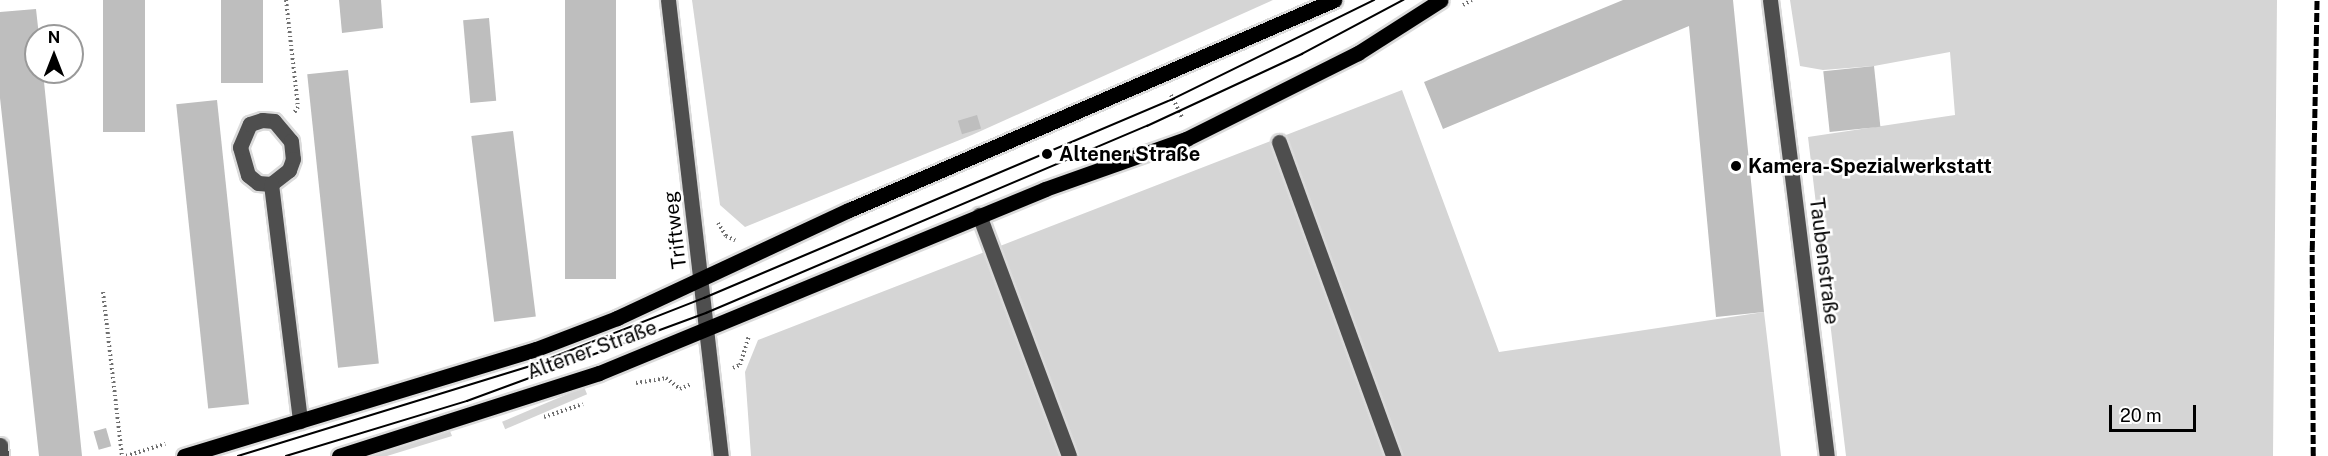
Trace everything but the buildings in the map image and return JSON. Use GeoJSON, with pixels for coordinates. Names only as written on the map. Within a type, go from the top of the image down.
{"type":"FeatureCollection","features":[{"type":"Feature","properties":{"kind":"main road","name":"Altener Straße"},"geometry":{"type":"LineString","coordinates":[[184,456],[536,350],[702,281],[849,210],[1334,0]]}},
{"type":"Feature","properties":{"kind":"main road","name":"Altener Straße"},"geometry":{"type":"LineString","coordinates":[[339,456],[598,373],[707,330],[979,215],[1190,138],[1358,53],[1441,0]]}},
{"type":"Feature","properties":{"kind":"street","name":"Triftweg"},"geometry":{"type":"LineString","coordinates":[[668,0],[721,456]]}},
{"type":"Feature","properties":{"kind":"street","name":"Taubenstraße"},"geometry":{"type":"LineString","coordinates":[[1770,0],[1827,456]]}},
{"type":"Feature","properties":{"kind":"street"},"geometry":{"type":"LineString","coordinates":[[274,121],[284,129],[291,141],[293,159],[281,180],[271,184],[258,183],[248,175],[240,147],[250,124],[274,121]]}},
{"type":"Feature","properties":{"kind":"street"},"geometry":{"type":"LineString","coordinates":[[1279,142],[1393,456]]}},
{"type":"Feature","properties":{"kind":"street"},"geometry":{"type":"LineString","coordinates":[[271,184],[300,421]]}},
{"type":"Feature","properties":{"kind":"street"},"geometry":{"type":"LineString","coordinates":[[979,215],[1069,456]]}},
{"type":"Feature","properties":{"kind":"street"},"geometry":{"type":"LineString","coordinates":[[0,445],[1,456]]}},
{"type":"Feature","properties":{"kind":"path"},"geometry":{"type":"LineString","coordinates":[[284,129],[298,107],[286,0]]}},
{"type":"Feature","properties":{"kind":"path"},"geometry":{"type":"LineString","coordinates":[[1163,75],[1190,138]]}},
{"type":"Feature","properties":{"kind":"path"},"geometry":{"type":"LineString","coordinates":[[103,292],[122,456]]}},
{"type":"Feature","properties":{"kind":"shaded area"},"geometry":{"type":"Polygon","coordinates":[[[692,0],[1273,0],[972,135],[745,227],[720,205],[692,0]]]}},
{"type":"Feature","properties":{"kind":"shaded area"},"geometry":{"type":"Polygon","coordinates":[[[1790,0],[2277,0],[2273,456],[1846,456],[1808,137],[1955,115],[1950,52],[1874,66],[1823,70],[1800,66],[1790,0]]]}},
{"type":"Feature","properties":{"kind":"shaded area"},"geometry":{"type":"Polygon","coordinates":[[[1402,90],[1499,352],[1764,312],[1781,456],[751,456],[745,372],[758,340],[1402,90]]]}},
{"type":"Feature","properties":{"kind":"shaded area"},"geometry":{"type":"Polygon","coordinates":[[[584,387],[587,394],[505,429],[502,422],[584,387]]]}},
{"type":"Feature","properties":{"kind":"shaded area"},"geometry":{"type":"Polygon","coordinates":[[[450,431],[452,436],[387,456],[365,456],[450,431]]]}},
{"type":"Feature","properties":{"kind":"tram line"},"geometry":{"type":"LineString","coordinates":[[238,456],[533,365],[704,298],[1173,99],[1374,0]]}},
{"type":"Feature","properties":{"kind":"tram line"},"geometry":{"type":"LineString","coordinates":[[286,456],[467,401],[706,313],[1147,126],[1302,54],[1403,0]]}},
{"type":"Feature","properties":{"kind":"railway"},"geometry":{"type":"LineString","coordinates":[[2313,456],[2312,250],[2317,0]]}},
{"type":"Feature","properties":{"kind":"place","name":"Altener Straße"},"geometry":{"type":"Point","coordinates":[1047,154]}},
{"type":"Feature","properties":{"kind":"place","name":"Kamera-Spezialwerkstatt"},"geometry":{"type":"Point","coordinates":[1736,166]}}]}
